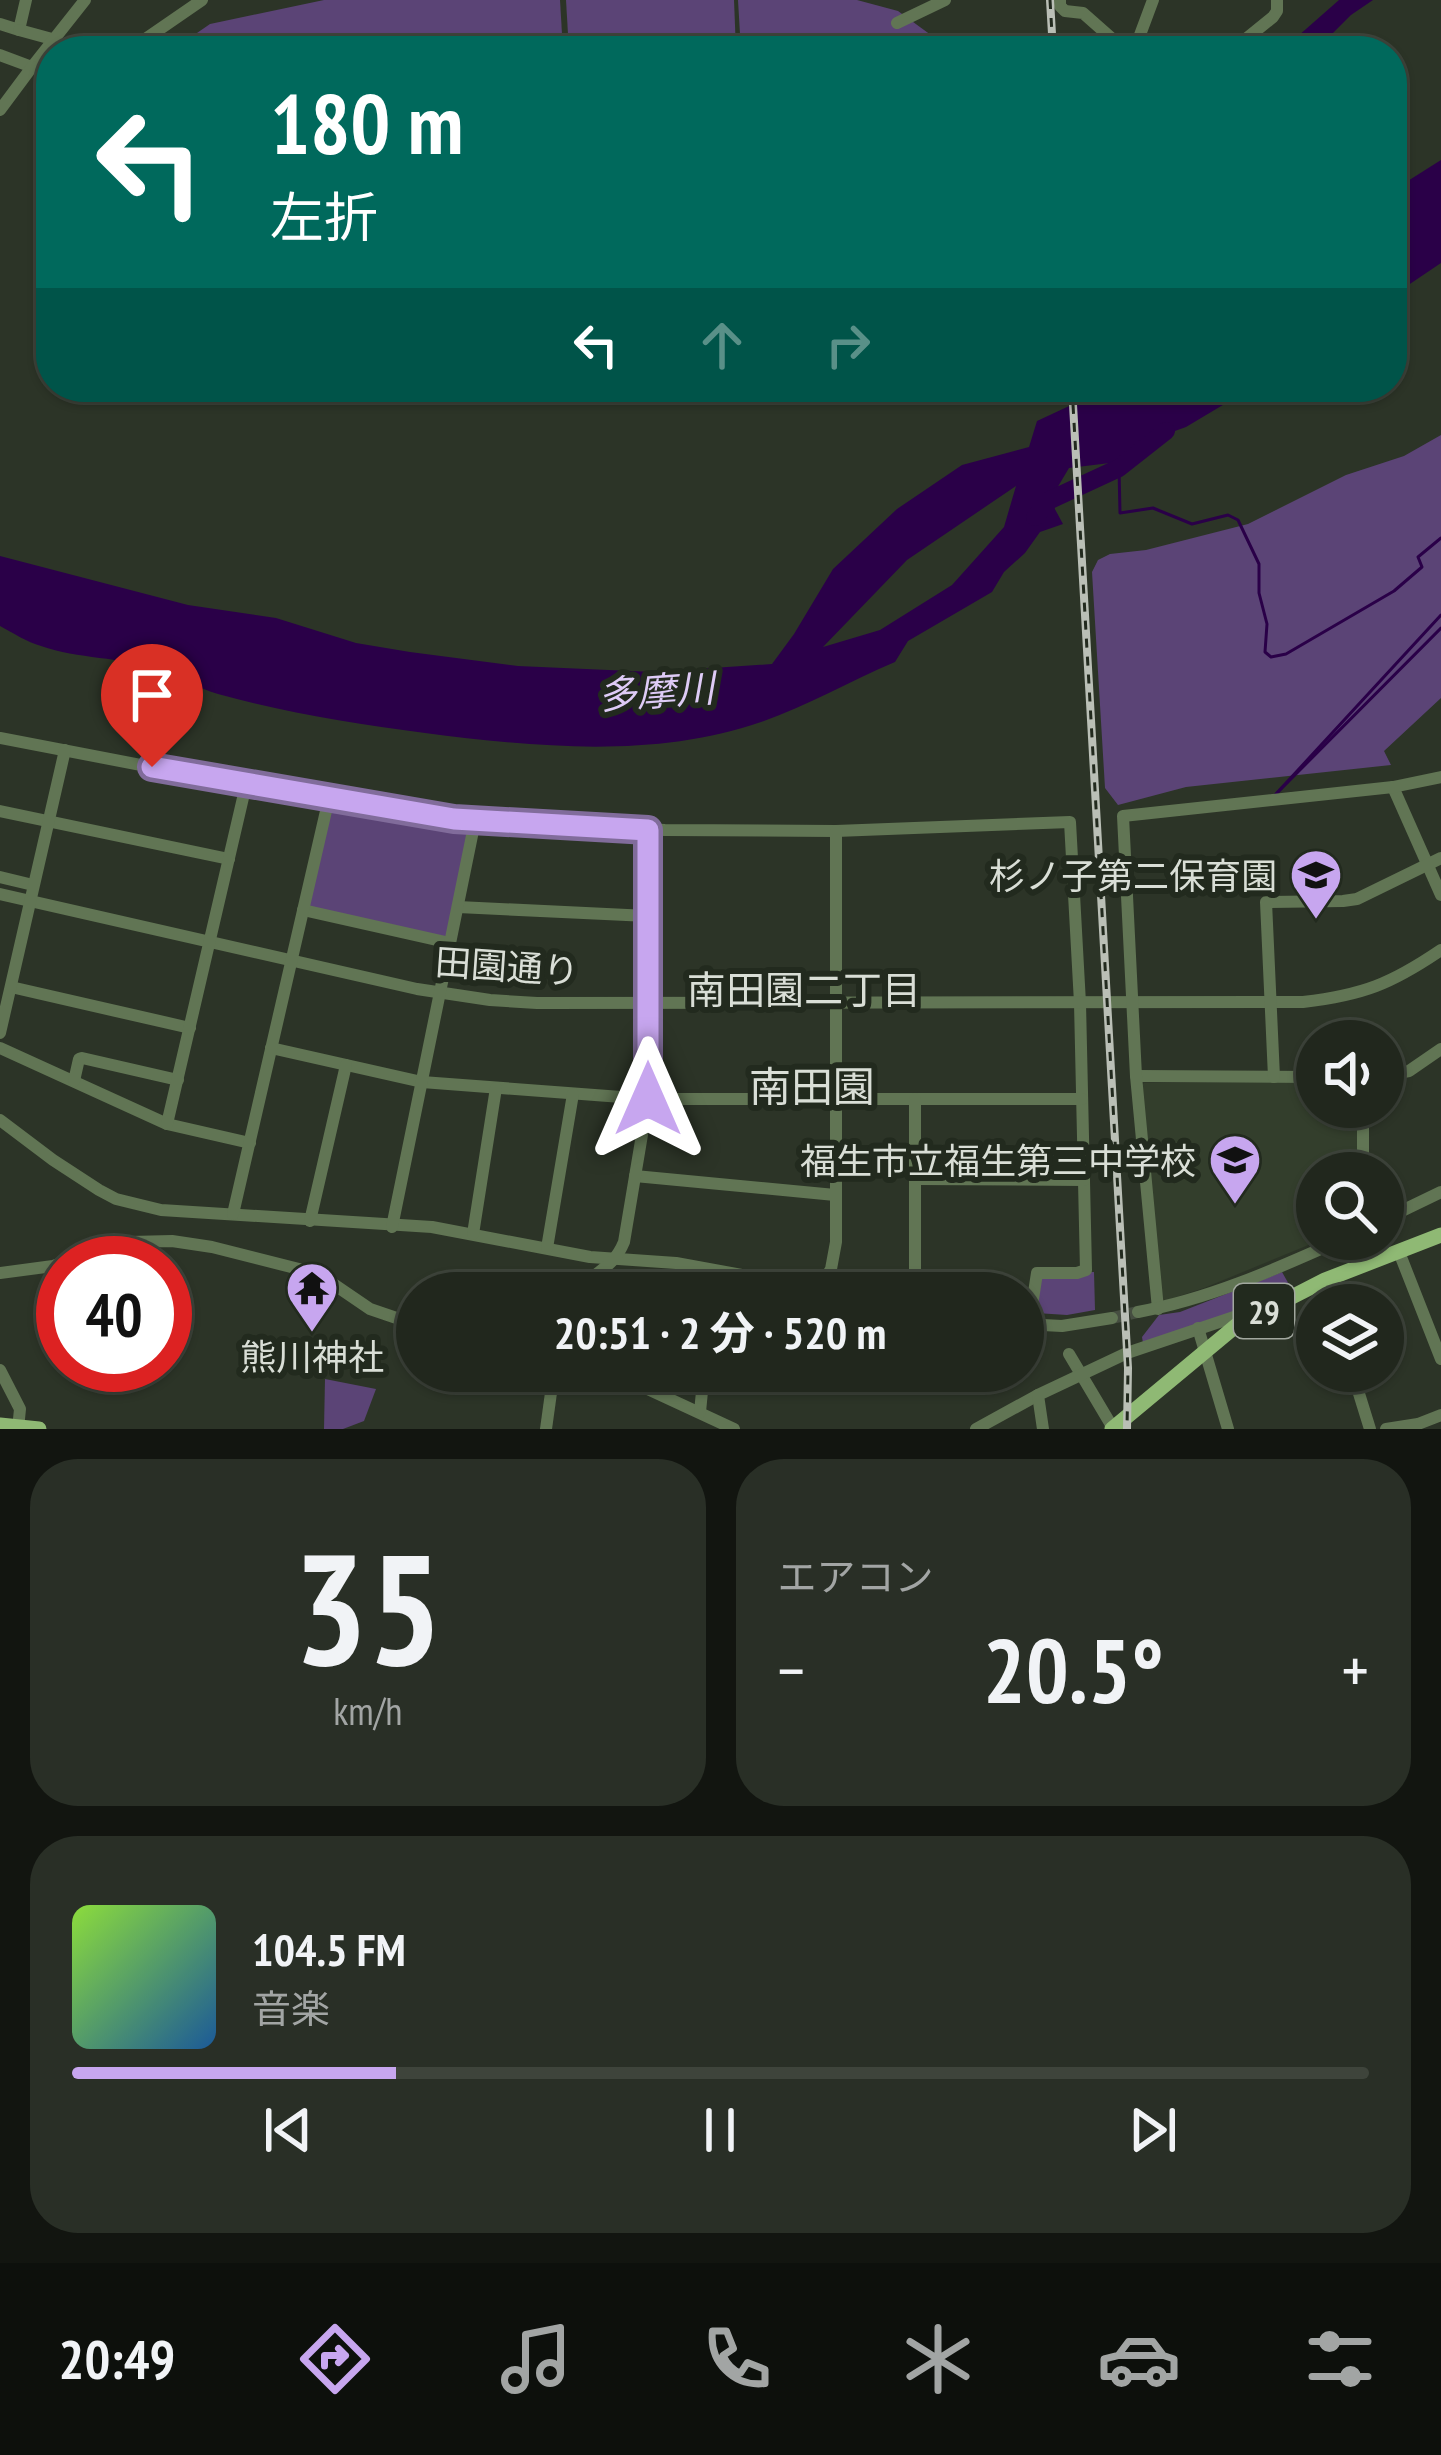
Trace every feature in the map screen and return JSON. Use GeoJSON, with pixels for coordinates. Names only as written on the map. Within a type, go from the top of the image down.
{"type":"FeatureCollection","features":[{"type":"Feature","properties":{"kind":"main road","name":"29"},"geometry":{"type":"LineString","coordinates":[[1404,1250],[1441,1235]]}},
{"type":"Feature","properties":{"kind":"main road","name":"29"},"geometry":{"type":"LineString","coordinates":[[1112,1428],[1237,1325],[1324,1280],[1378,1260]]}},
{"type":"Feature","properties":{"kind":"main road"},"geometry":{"type":"LineString","coordinates":[[0,1424],[39,1429]]}},
{"type":"Feature","properties":{"kind":"street"},"geometry":{"type":"LineString","coordinates":[[19,30],[26,0]]}},
{"type":"Feature","properties":{"kind":"street"},"geometry":{"type":"LineString","coordinates":[[55,36],[85,0]]}},
{"type":"Feature","properties":{"kind":"street"},"geometry":{"type":"LineString","coordinates":[[150,36],[202,0]]}},
{"type":"Feature","properties":{"kind":"street"},"geometry":{"type":"LineString","coordinates":[[897,23],[945,0]]}},
{"type":"Feature","properties":{"kind":"street"},"geometry":{"type":"LineString","coordinates":[[1060,0],[1065,11],[1083,13],[1111,36]]}},
{"type":"Feature","properties":{"kind":"street"},"geometry":{"type":"LineString","coordinates":[[1137,36],[1153,0]]}},
{"type":"Feature","properties":{"kind":"street"},"geometry":{"type":"LineString","coordinates":[[1246,36],[1277,5]]}},
{"type":"Feature","properties":{"kind":"street"},"geometry":{"type":"LineString","coordinates":[[0,24],[41,36]]}},
{"type":"Feature","properties":{"kind":"street"},"geometry":{"type":"LineString","coordinates":[[0,55],[36,68]]}},
{"type":"Feature","properties":{"kind":"street"},"geometry":{"type":"LineString","coordinates":[[0,110],[36,61]]}},
{"type":"Feature","properties":{"kind":"street"},"geometry":{"type":"LineString","coordinates":[[0,737],[475,821],[648,830],[836,831],[1070,822],[1086,1270],[1044,1273]]}},
{"type":"Feature","properties":{"kind":"street"},"geometry":{"type":"LineString","coordinates":[[0,1033],[65,750]]}},
{"type":"Feature","properties":{"kind":"street"},"geometry":{"type":"LineString","coordinates":[[1158,1309],[1136,1076],[1124,815],[1393,788],[1441,777]]}},
{"type":"Feature","properties":{"kind":"street"},"geometry":{"type":"LineString","coordinates":[[167,1124],[246,784]]}},
{"type":"Feature","properties":{"kind":"street"},"geometry":{"type":"LineString","coordinates":[[1393,788],[1441,895]]}},
{"type":"Feature","properties":{"kind":"street"},"geometry":{"type":"LineString","coordinates":[[233,1214],[329,798]]}},
{"type":"Feature","properties":{"kind":"street"},"geometry":{"type":"LineString","coordinates":[[0,812],[229,860]]}},
{"type":"Feature","properties":{"kind":"street"},"geometry":{"type":"LineString","coordinates":[[392,1227],[475,821]]}},
{"type":"Feature","properties":{"kind":"street"},"geometry":{"type":"LineString","coordinates":[[599,1272],[617,1258],[624,1242],[648,1099],[648,830]]}},
{"type":"Feature","properties":{"kind":"street"},"geometry":{"type":"LineString","coordinates":[[828,1272],[835,1252],[836,831]]}},
{"type":"Feature","properties":{"kind":"street"},"geometry":{"type":"LineString","coordinates":[[1274,1077],[1266,902],[1357,898],[1441,858]]}},
{"type":"Feature","properties":{"kind":"street"},"geometry":{"type":"LineString","coordinates":[[0,877],[33,885]]}},
{"type":"Feature","properties":{"kind":"street","name":"田園通り"},"geometry":{"type":"LineString","coordinates":[[0,894],[441,994],[537,1004],[1324,999],[1366,992],[1441,950]]}},
{"type":"Feature","properties":{"kind":"street"},"geometry":{"type":"LineString","coordinates":[[458,907],[648,916]]}},
{"type":"Feature","properties":{"kind":"street"},"geometry":{"type":"LineString","coordinates":[[303,910],[451,943]]}},
{"type":"Feature","properties":{"kind":"street"},"geometry":{"type":"LineString","coordinates":[[10,987],[190,1028]]}},
{"type":"Feature","properties":{"kind":"street"},"geometry":{"type":"LineString","coordinates":[[0,1048],[167,1124],[250,1143]]}},
{"type":"Feature","properties":{"kind":"street"},"geometry":{"type":"LineString","coordinates":[[272,1048],[422,1082],[648,1099],[1082,1099]]}},
{"type":"Feature","properties":{"kind":"street"},"geometry":{"type":"LineString","coordinates":[[1404,1072],[1441,1049]]}},
{"type":"Feature","properties":{"kind":"street"},"geometry":{"type":"LineString","coordinates":[[74,1081],[82,1058],[178,1079]]}},
{"type":"Feature","properties":{"kind":"street"},"geometry":{"type":"LineString","coordinates":[[310,1221],[346,1065]]}},
{"type":"Feature","properties":{"kind":"street"},"geometry":{"type":"LineString","coordinates":[[1136,1076],[1296,1077]]}},
{"type":"Feature","properties":{"kind":"street"},"geometry":{"type":"LineString","coordinates":[[473,1234],[496,1088]]}},
{"type":"Feature","properties":{"kind":"street"},"geometry":{"type":"LineString","coordinates":[[548,1249],[573,1094]]}},
{"type":"Feature","properties":{"kind":"street"},"geometry":{"type":"LineString","coordinates":[[915,1099],[915,1272]]}},
{"type":"Feature","properties":{"kind":"street"},"geometry":{"type":"LineString","coordinates":[[0,1120],[116,1199],[160,1210],[432,1227],[590,1257],[676,1263],[722,1272]]}},
{"type":"Feature","properties":{"kind":"street"},"geometry":{"type":"LineString","coordinates":[[635,1176],[835,1195]]}},
{"type":"Feature","properties":{"kind":"street"},"geometry":{"type":"LineString","coordinates":[[916,1179],[1084,1180]]}},
{"type":"Feature","properties":{"kind":"street"},"geometry":{"type":"LineString","coordinates":[[1404,1210],[1441,1192]]}},
{"type":"Feature","properties":{"kind":"street"},"geometry":{"type":"LineString","coordinates":[[0,1273],[53,1266],[87,1251],[130,1242],[192,1244],[303,1270],[326,1279],[370,1309],[396,1318]]}},
{"type":"Feature","properties":{"kind":"street"},"geometry":{"type":"LineString","coordinates":[[1138,1312],[1211,1295],[1296,1259]]}},
{"type":"Feature","properties":{"kind":"street"},"geometry":{"type":"LineString","coordinates":[[1403,1260],[1441,1359]]}},
{"type":"Feature","properties":{"kind":"street"},"geometry":{"type":"LineString","coordinates":[[1324,1280],[1325,1284]]}},
{"type":"Feature","properties":{"kind":"street"},"geometry":{"type":"LineString","coordinates":[[976,1429],[1126,1353],[1240,1315],[1252,1317]]}},
{"type":"Feature","properties":{"kind":"street"},"geometry":{"type":"LineString","coordinates":[[1044,1325],[1112,1318]]}},
{"type":"Feature","properties":{"kind":"street"},"geometry":{"type":"LineString","coordinates":[[1198,1328],[1228,1429]]}},
{"type":"Feature","properties":{"kind":"street"},"geometry":{"type":"LineString","coordinates":[[1069,1354],[1112,1428]]}},
{"type":"Feature","properties":{"kind":"street"},"geometry":{"type":"LineString","coordinates":[[0,1370],[20,1409],[18,1428]]}},
{"type":"Feature","properties":{"kind":"street"},"geometry":{"type":"LineString","coordinates":[[546,1429],[551,1392]]}},
{"type":"Feature","properties":{"kind":"street"},"geometry":{"type":"LineString","coordinates":[[656,1392],[734,1429]]}},
{"type":"Feature","properties":{"kind":"street"},"geometry":{"type":"LineString","coordinates":[[700,1412],[702,1392]]}},
{"type":"Feature","properties":{"kind":"street"},"geometry":{"type":"LineString","coordinates":[[1359,1392],[1370,1429]]}},
{"type":"Feature","properties":{"kind":"street"},"geometry":{"type":"LineString","coordinates":[[1038,1395],[1043,1429]]}},
{"type":"Feature","properties":{"kind":"street"},"geometry":{"type":"LineString","coordinates":[[1386,1429],[1441,1415]]}},
{"type":"Feature","properties":{"kind":"shaded area"},"geometry":{"type":"Polygon","coordinates":[[[324,0],[560,0],[562,36],[193,36],[210,24],[324,0]]]}},
{"type":"Feature","properties":{"kind":"shaded area"},"geometry":{"type":"Polygon","coordinates":[[[566,0],[734,0],[735,36],[568,36],[566,0]]]}},
{"type":"Feature","properties":{"kind":"shaded area"},"geometry":{"type":"Polygon","coordinates":[[[738,0],[857,0],[898,11],[932,36],[740,36],[738,0]]]}},
{"type":"Feature","properties":{"kind":"shaded area"},"geometry":{"type":"Polygon","coordinates":[[[1441,435],[1441,698],[1384,751],[1391,765],[1186,787],[1118,805],[1105,788],[1092,572],[1098,560],[1248,524],[1441,435]]]}},
{"type":"Feature","properties":{"kind":"shaded area"},"geometry":{"type":"Polygon","coordinates":[[[330,800],[471,822],[449,938],[306,906],[330,800]]]}},
{"type":"Feature","properties":{"kind":"shaded area","name":"福生市立福生第三中学校"},"geometry":{"type":"Polygon","coordinates":[[[1296,1083],[1296,1128],[1359,1128],[1359,1152],[1296,1152],[1296,1250],[1164,1301],[1141,1086],[1296,1083]]]}},
{"type":"Feature","properties":{"kind":"shaded area"},"geometry":{"type":"Polygon","coordinates":[[[1094,1272],[1095,1310],[1044,1314],[1044,1273],[1094,1272]]]}},
{"type":"Feature","properties":{"kind":"shaded area"},"geometry":{"type":"Polygon","coordinates":[[[1282,1272],[1291,1288],[1261,1306],[1143,1343],[1142,1337],[1159,1315],[1180,1312],[1282,1272]]]}},
{"type":"Feature","properties":{"kind":"shaded area"},"geometry":{"type":"Polygon","coordinates":[[[325,1379],[376,1389],[364,1421],[343,1429],[324,1429],[325,1379]]]}},
{"type":"Feature","properties":{"kind":"water"},"geometry":{"type":"Polygon","coordinates":[[[1339,0],[1373,0],[1330,36],[1298,36],[1339,0]]]}},
{"type":"Feature","properties":{"kind":"water"},"geometry":{"type":"Polygon","coordinates":[[[1441,160],[1441,263],[1407,286],[1407,182],[1441,160]]]}},
{"type":"Feature","properties":{"kind":"water"},"geometry":{"type":"Polygon","coordinates":[[[1078,402],[1228,402],[1143,450],[1110,463],[1069,468],[1050,500],[1063,524],[1040,532],[992,592],[908,641],[895,662],[778,716],[721,734],[594,747],[372,726],[218,694],[144,665],[41,646],[0,626],[0,556],[188,605],[276,618],[356,643],[410,652],[518,666],[654,672],[772,664],[833,569],[897,509],[962,465],[1029,447],[1037,421],[1078,402]],[[1016,486],[907,560],[823,647],[880,630],[952,585],[1004,527],[1016,486]]]}},
{"type":"Feature","properties":{"kind":"waterway","name":"多摩川"},"geometry":{"type":"LineString","coordinates":[[1035,517],[1050,500],[1119,468],[1166,431]]}},
{"type":"Feature","properties":{"kind":"waterway"},"geometry":{"type":"LineString","coordinates":[[1119,468],[1120,513],[1153,508],[1192,524],[1228,515],[1238,520],[1259,564],[1259,593],[1267,624],[1265,652],[1271,657],[1286,654],[1394,591],[1422,567],[1418,557],[1441,538]]}},
{"type":"Feature","properties":{"kind":"waterway"},"geometry":{"type":"LineString","coordinates":[[1275,795],[1441,615]]}},
{"type":"Feature","properties":{"kind":"waterway"},"geometry":{"type":"LineString","coordinates":[[1277,793],[1441,628]]}},
{"type":"Feature","properties":{"kind":"tunnel"},"geometry":{"type":"LineString","coordinates":[[1112,1318],[1138,1312]]}},
{"type":"Feature","properties":{"kind":"railway"},"geometry":{"type":"LineString","coordinates":[[1050,0],[1052,36]]}},
{"type":"Feature","properties":{"kind":"railway"},"geometry":{"type":"LineString","coordinates":[[1073,402],[1128,1368],[1127,1429]]}},
{"type":"Feature","properties":{"kind":"place","name":"杉ノ子第二保育園"},"geometry":{"type":"Point","coordinates":[1316,921]}},
{"type":"Feature","properties":{"kind":"place","name":"福生市立福生第三中学校"},"geometry":{"type":"Point","coordinates":[1235,1206]}},
{"type":"Feature","properties":{"kind":"place","name":"熊川神社"},"geometry":{"type":"Point","coordinates":[312,1334]}},
{"type":"Feature","properties":{"kind":"district","name":"南田園二丁目"},"geometry":{"type":"Point","coordinates":[804,989]}},
{"type":"Feature","properties":{"kind":"district","name":"南田園"},"geometry":{"type":"Point","coordinates":[812,1086]}},
{"type":"Feature","properties":{"kind":"route"},"geometry":{"type":"LineString","coordinates":[[152,767],[454,819],[648,830],[648,1099]]}}]}
